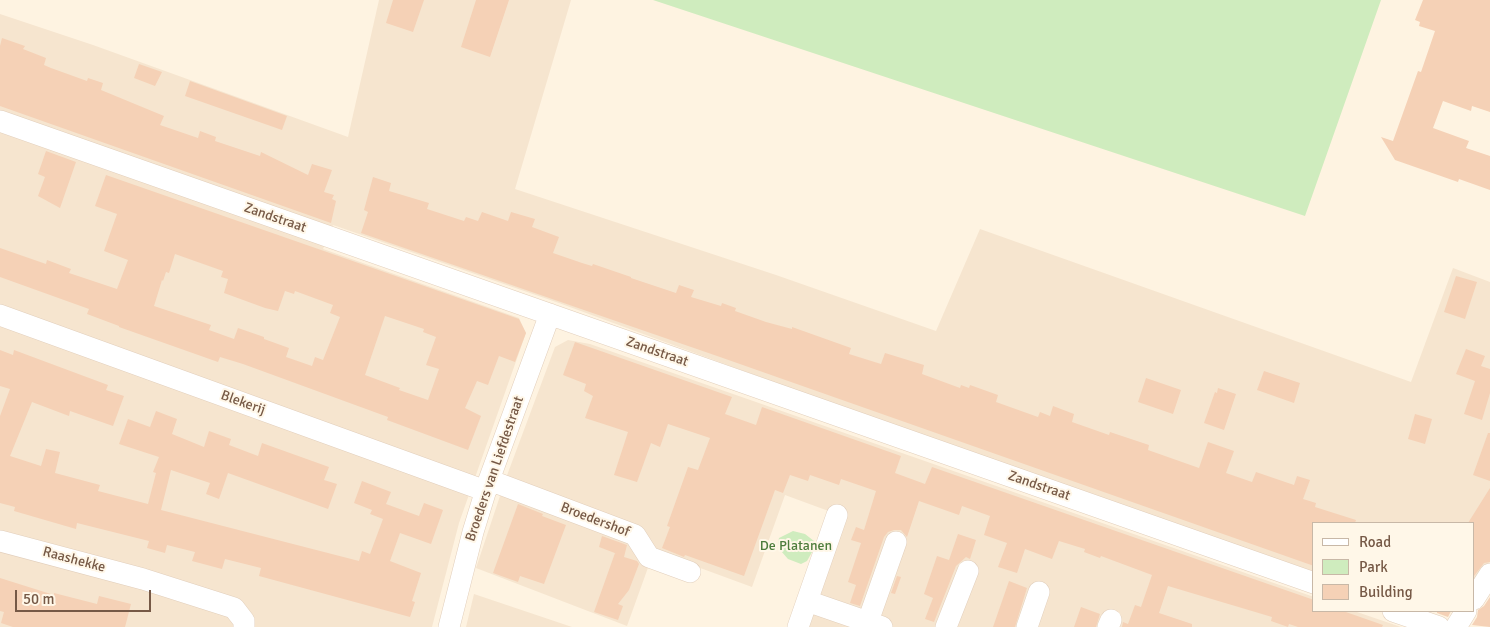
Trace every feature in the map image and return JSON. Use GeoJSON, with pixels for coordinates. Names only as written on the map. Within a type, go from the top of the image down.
{"type":"FeatureCollection","features":[{"type":"Feature","properties":{"kind":"street","name":"Zandstraat"},"geometry":{"type":"LineString","coordinates":[[0,121],[1312,582]]}},
{"type":"Feature","properties":{"kind":"street","name":"Blekerij"},"geometry":{"type":"LineString","coordinates":[[0,314],[487,486]]}},
{"type":"Feature","properties":{"kind":"street","name":"Broeders van Liefdestraat"},"geometry":{"type":"LineString","coordinates":[[449,627],[473,532],[487,486],[550,314]]}},
{"type":"Feature","properties":{"kind":"street","name":"Broedershof"},"geometry":{"type":"LineString","coordinates":[[487,486],[635,535],[649,557],[690,572]]}},
{"type":"Feature","properties":{"kind":"street"},"geometry":{"type":"LineString","coordinates":[[798,627],[838,515]]}},
{"type":"Feature","properties":{"kind":"street","name":"Raashekke"},"geometry":{"type":"LineString","coordinates":[[0,541],[143,579],[234,608],[244,621],[244,627]]}},
{"type":"Feature","properties":{"kind":"street"},"geometry":{"type":"LineString","coordinates":[[807,600],[872,625],[896,542]]}},
{"type":"Feature","properties":{"kind":"street"},"geometry":{"type":"LineString","coordinates":[[946,627],[968,571]]}},
{"type":"Feature","properties":{"kind":"street"},"geometry":{"type":"LineString","coordinates":[[1475,597],[1490,574]]}},
{"type":"Feature","properties":{"kind":"street"},"geometry":{"type":"LineString","coordinates":[[1027,627],[1039,592]]}},
{"type":"Feature","properties":{"kind":"street"},"geometry":{"type":"LineString","coordinates":[[1396,612],[1439,627]]}},
{"type":"Feature","properties":{"kind":"street"},"geometry":{"type":"LineString","coordinates":[[1456,627],[1465,612]]}},
{"type":"Feature","properties":{"kind":"shaded area"},"geometry":{"type":"Polygon","coordinates":[[[379,0],[571,0],[515,189],[776,275],[936,331],[980,229],[1411,382],[1453,268],[1490,282],[1490,562],[1475,586],[1475,522],[1312,522],[1312,573],[831,403],[559,303],[333,225],[323,249],[519,318],[526,333],[459,523],[432,627],[0,627],[0,14],[93,45],[348,137],[379,0]]]}},
{"type":"Feature","properties":{"kind":"shaded area"},"geometry":{"type":"Polygon","coordinates":[[[568,340],[590,344],[1312,596],[1312,612],[1357,612],[1401,627],[793,627],[834,513],[785,495],[752,587],[654,551],[627,626],[476,568],[506,478],[555,347],[568,340]]]}},
{"type":"Feature","properties":{"kind":"shaded area"},"geometry":{"type":"Polygon","coordinates":[[[474,594],[572,627],[466,627],[474,594]]]}},
{"type":"Feature","properties":{"kind":"green space"},"geometry":{"type":"Polygon","coordinates":[[[653,0],[1381,0],[1305,216],[653,0]]]}},
{"type":"Feature","properties":{"kind":"green space","name":"De Platanen"},"geometry":{"type":"Polygon","coordinates":[[[793,531],[805,534],[816,545],[807,561],[801,564],[788,559],[781,551],[778,543],[779,538],[793,531]]]}},
{"type":"Feature","properties":{"kind":"building"},"geometry":{"type":"Polygon","coordinates":[[[393,0],[424,0],[413,32],[386,23],[393,0]]]}},
{"type":"Feature","properties":{"kind":"building"},"geometry":{"type":"Polygon","coordinates":[[[476,0],[509,0],[490,57],[461,47],[476,0]]]}},
{"type":"Feature","properties":{"kind":"building"},"geometry":{"type":"Polygon","coordinates":[[[1423,0],[1490,0],[1490,112],[1472,106],[1471,111],[1443,101],[1433,128],[1469,141],[1466,148],[1490,156],[1490,190],[1459,179],[1458,182],[1395,160],[1381,137],[1393,141],[1418,71],[1421,72],[1435,31],[1419,26],[1420,22],[1415,20],[1423,0]]]}},
{"type":"Feature","properties":{"kind":"building"},"geometry":{"type":"Polygon","coordinates":[[[2,38],[25,46],[23,49],[46,58],[44,65],[87,81],[88,78],[103,83],[101,90],[164,116],[160,125],[198,138],[200,131],[216,137],[215,141],[260,156],[261,152],[308,175],[312,164],[332,170],[324,192],[334,195],[332,199],[336,201],[331,223],[0,106],[0,46],[2,38]]]}},
{"type":"Feature","properties":{"kind":"building"},"geometry":{"type":"Polygon","coordinates":[[[139,64],[162,72],[155,86],[134,78],[139,64]]]}},
{"type":"Feature","properties":{"kind":"building"},"geometry":{"type":"Polygon","coordinates":[[[190,81],[287,116],[282,130],[185,96],[190,81]]]}},
{"type":"Feature","properties":{"kind":"building"},"geometry":{"type":"Polygon","coordinates":[[[46,151],[76,162],[60,208],[38,196],[45,177],[38,174],[46,151]]]}},
{"type":"Feature","properties":{"kind":"building"},"geometry":{"type":"Polygon","coordinates":[[[106,175],[519,319],[526,333],[515,362],[499,356],[488,385],[477,381],[465,408],[481,416],[468,450],[387,420],[388,417],[243,364],[220,357],[218,362],[119,327],[87,314],[89,309],[0,277],[0,248],[46,264],[47,260],[71,269],[69,273],[117,289],[128,260],[104,251],[117,214],[95,206],[106,175]],[[175,254],[169,273],[166,272],[162,280],[154,306],[211,325],[209,330],[234,339],[238,328],[264,337],[264,339],[289,348],[286,357],[312,366],[315,357],[323,360],[340,317],[330,313],[333,305],[295,291],[294,294],[285,291],[278,311],[265,308],[224,293],[228,279],[221,277],[223,271],[175,254]],[[385,316],[365,375],[428,400],[439,369],[426,365],[436,337],[423,332],[424,329],[385,316]]]}},
{"type":"Feature","properties":{"kind":"building"},"geometry":{"type":"Polygon","coordinates":[[[373,177],[391,183],[389,191],[429,203],[427,209],[464,221],[466,217],[478,221],[482,212],[508,221],[511,212],[535,219],[532,227],[559,237],[553,253],[592,266],[593,264],[676,293],[679,285],[694,290],[691,297],[721,306],[722,303],[736,308],[735,311],[766,322],[792,329],[792,327],[851,348],[849,354],[881,364],[885,353],[924,365],[922,374],[960,388],[961,385],[969,388],[970,385],[998,395],[996,402],[1038,417],[1040,412],[1050,416],[1053,406],[1074,414],[1072,422],[1109,435],[1110,432],[1149,445],[1148,450],[1199,468],[1208,442],[1234,451],[1226,473],[1252,482],[1256,472],[1294,485],[1297,476],[1310,480],[1303,499],[1316,503],[1315,507],[1356,520],[1355,522],[1312,522],[1312,565],[361,233],[368,212],[364,210],[373,177]]]}},
{"type":"Feature","properties":{"kind":"building"},"geometry":{"type":"Polygon","coordinates":[[[1456,276],[1477,282],[1465,319],[1444,312],[1456,276]]]}},
{"type":"Feature","properties":{"kind":"building"},"geometry":{"type":"Polygon","coordinates":[[[575,342],[732,397],[725,414],[756,425],[762,407],[901,456],[895,473],[925,484],[932,467],[1312,599],[1312,612],[1346,612],[1383,625],[1382,627],[1298,627],[1289,624],[1288,627],[1271,621],[1272,617],[1168,586],[1159,613],[1192,624],[1192,627],[1122,627],[1123,622],[1128,624],[1135,605],[1141,607],[1152,575],[1101,556],[1100,558],[1084,552],[1085,549],[1059,541],[1052,559],[1025,549],[1017,573],[998,567],[1007,543],[984,535],[990,516],[962,506],[959,515],[919,501],[907,537],[901,530],[894,530],[888,532],[884,537],[860,606],[850,603],[856,585],[848,582],[861,543],[851,540],[856,527],[864,530],[876,491],[841,479],[839,485],[810,475],[808,481],[790,475],[783,493],[775,490],[744,576],[662,548],[670,527],[667,526],[688,467],[698,470],[710,438],[668,424],[660,447],[651,443],[637,482],[614,475],[628,432],[585,418],[593,396],[584,391],[586,384],[563,375],[575,342]]]}},
{"type":"Feature","properties":{"kind":"building"},"geometry":{"type":"Polygon","coordinates":[[[1466,349],[1485,356],[1481,366],[1490,369],[1490,393],[1482,420],[1464,414],[1475,381],[1456,374],[1466,349]]]}},
{"type":"Feature","properties":{"kind":"building"},"geometry":{"type":"Polygon","coordinates":[[[0,350],[13,355],[14,350],[108,385],[106,390],[124,396],[113,426],[70,411],[69,416],[32,402],[10,456],[41,466],[46,449],[60,452],[55,473],[100,485],[98,491],[148,504],[156,473],[153,472],[159,457],[119,444],[128,419],[150,427],[156,411],[177,419],[172,434],[204,447],[209,431],[231,439],[229,445],[258,456],[262,443],[329,467],[324,480],[337,484],[328,509],[228,473],[219,499],[206,494],[210,483],[171,470],[161,510],[359,561],[362,551],[370,554],[383,519],[370,514],[372,510],[354,503],[362,481],[391,492],[386,504],[419,516],[424,503],[443,510],[431,544],[400,533],[390,561],[421,573],[412,601],[415,602],[410,617],[259,576],[261,568],[225,559],[222,569],[192,561],[195,552],[167,545],[165,553],[147,548],[149,541],[77,523],[76,529],[14,511],[15,507],[0,503],[0,416],[10,389],[0,386],[0,350]]]}},
{"type":"Feature","properties":{"kind":"building"},"geometry":{"type":"Polygon","coordinates":[[[1264,371],[1300,383],[1294,403],[1257,390],[1264,371]]]}},
{"type":"Feature","properties":{"kind":"building"},"geometry":{"type":"Polygon","coordinates":[[[1146,378],[1181,390],[1173,414],[1138,402],[1146,378]]]}},
{"type":"Feature","properties":{"kind":"building"},"geometry":{"type":"Polygon","coordinates":[[[1218,388],[1236,394],[1224,430],[1204,423],[1218,388]]]}},
{"type":"Feature","properties":{"kind":"building"},"geometry":{"type":"Polygon","coordinates":[[[1415,414],[1432,419],[1425,444],[1408,439],[1415,414]]]}},
{"type":"Feature","properties":{"kind":"building"},"geometry":{"type":"Polygon","coordinates":[[[1488,433],[1490,433],[1490,481],[1473,475],[1488,433]]]}},
{"type":"Feature","properties":{"kind":"building"},"geometry":{"type":"Polygon","coordinates":[[[1490,488],[1490,562],[1484,563],[1475,575],[1475,522],[1469,522],[1490,488]]]}},
{"type":"Feature","properties":{"kind":"building"},"geometry":{"type":"Polygon","coordinates":[[[518,504],[566,525],[544,584],[520,576],[518,582],[493,573],[518,504]]]}},
{"type":"Feature","properties":{"kind":"building"},"geometry":{"type":"Polygon","coordinates":[[[958,534],[976,540],[970,559],[966,557],[956,566],[934,622],[925,619],[933,598],[924,594],[937,556],[949,560],[958,534]]]}},
{"type":"Feature","properties":{"kind":"building"},"geometry":{"type":"Polygon","coordinates":[[[602,536],[627,545],[624,557],[637,561],[639,564],[629,590],[618,604],[623,606],[618,620],[594,612],[615,553],[599,547],[602,536]]]}},
{"type":"Feature","properties":{"kind":"building"},"geometry":{"type":"Polygon","coordinates":[[[897,576],[901,577],[895,594],[891,593],[897,576]]]}},
{"type":"Feature","properties":{"kind":"building"},"geometry":{"type":"Polygon","coordinates":[[[0,578],[54,595],[54,593],[97,604],[99,596],[131,604],[125,627],[13,627],[1,623],[4,612],[0,611],[0,578]]]}},
{"type":"Feature","properties":{"kind":"building"},"geometry":{"type":"Polygon","coordinates":[[[1009,581],[1027,588],[1015,627],[993,627],[1009,581]]]}},
{"type":"Feature","properties":{"kind":"building"},"geometry":{"type":"Polygon","coordinates":[[[1490,597],[1490,627],[1472,625],[1477,617],[1478,610],[1484,606],[1490,597]]]}},
{"type":"Feature","properties":{"kind":"building"},"geometry":{"type":"Polygon","coordinates":[[[1081,607],[1100,614],[1096,627],[1074,627],[1081,607]]]}},
{"type":"Feature","properties":{"kind":"building"},"geometry":{"type":"Polygon","coordinates":[[[1437,612],[1450,612],[1448,617],[1437,612]]]}}]}
